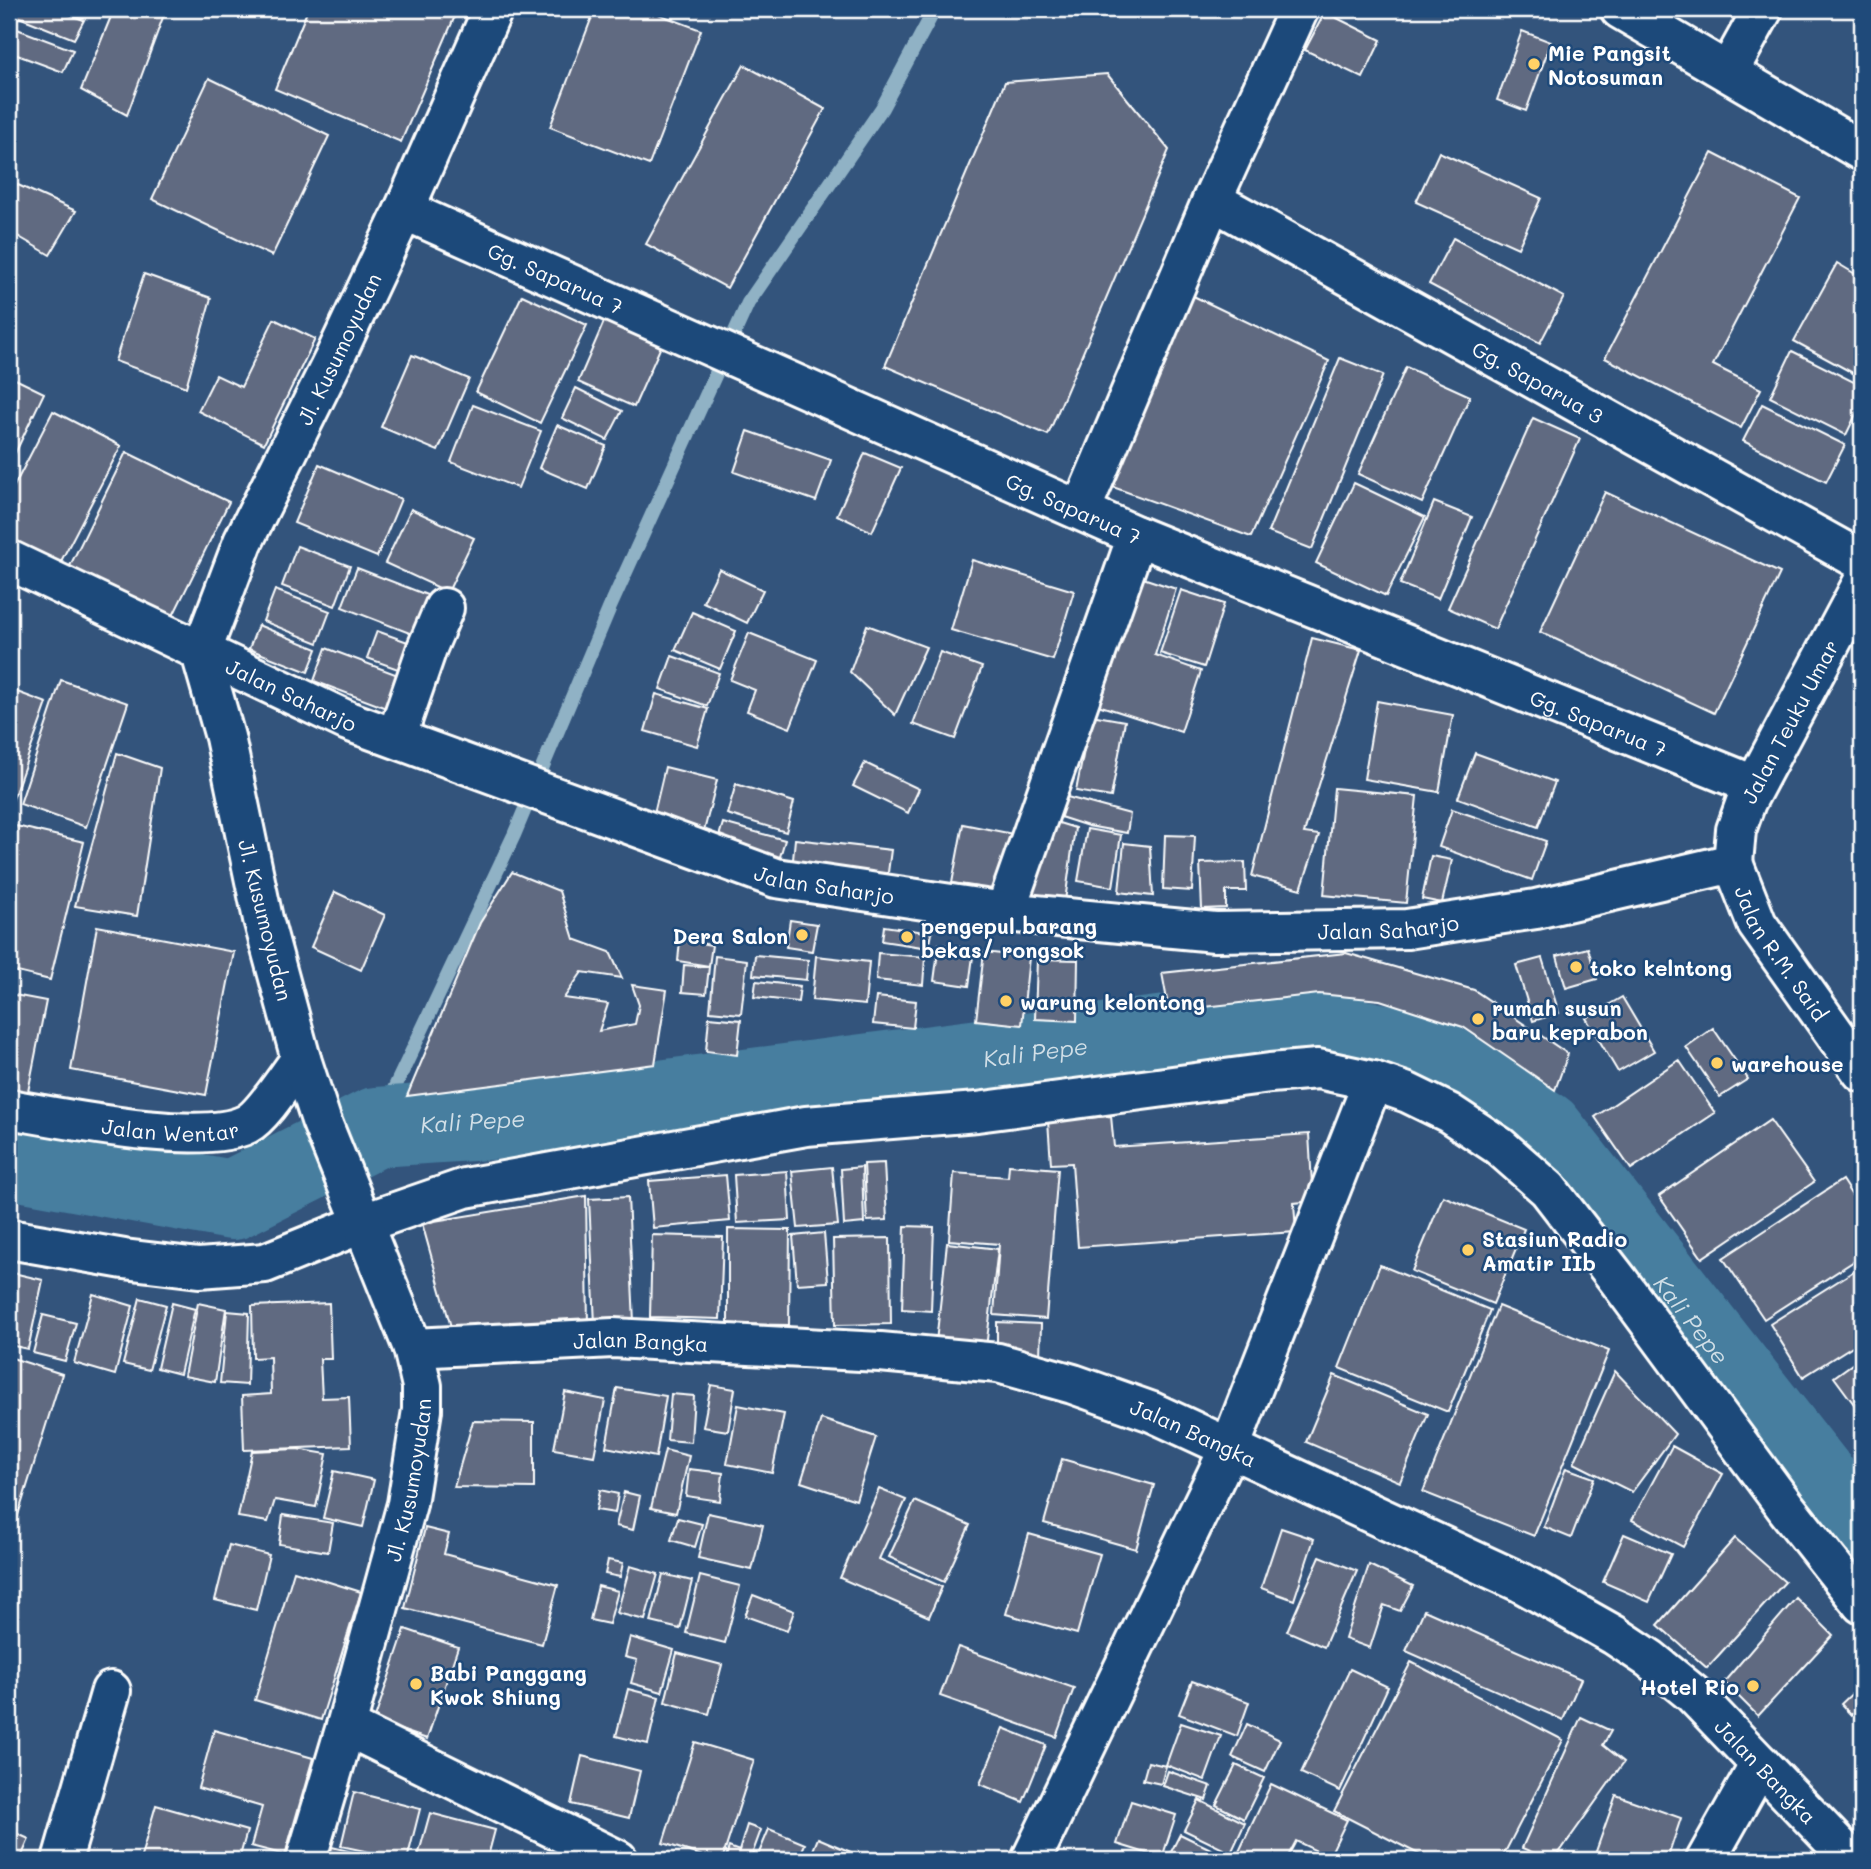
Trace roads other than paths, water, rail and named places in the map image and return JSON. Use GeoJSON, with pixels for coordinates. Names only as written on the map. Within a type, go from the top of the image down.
{"type":"FeatureCollection","features":[{"type":"Feature","properties":{"kind":"street","name":"Jl. Kusumoyudan"},"geometry":{"type":"LineString","coordinates":[[306,1860],[407,1504],[415,1466],[422,1386],[413,1348],[358,1216],[301,1059],[262,919],[225,737],[201,653],[243,542],[328,372],[404,210],[493,9]]}},
{"type":"Feature","properties":{"kind":"street"},"geometry":{"type":"LineString","coordinates":[[1080,510],[1212,200],[1299,9]]}},
{"type":"Feature","properties":{"kind":"street"},"geometry":{"type":"LineString","coordinates":[[1620,9],[1862,150]]}},
{"type":"Feature","properties":{"kind":"street"},"geometry":{"type":"LineString","coordinates":[[1728,72],[1762,9]]}},
{"type":"Feature","properties":{"kind":"street","name":"Gg. Saparua 3"},"geometry":{"type":"LineString","coordinates":[[1212,200],[1862,561]]}},
{"type":"Feature","properties":{"kind":"street","name":"Gg. Saparua 7"},"geometry":{"type":"LineString","coordinates":[[404,210],[1137,536],[1754,785]]}},
{"type":"Feature","properties":{"kind":"street"},"geometry":{"type":"LineString","coordinates":[[1005,912],[1137,536]]}},
{"type":"Feature","properties":{"kind":"street","name":"Jalan Saharjo"},"geometry":{"type":"LineString","coordinates":[[9,560],[348,721],[776,878],[1005,912],[1215,932],[1407,929],[1536,909],[1733,863]]}},
{"type":"Feature","properties":{"kind":"street","name":"Jalan Teuku Umar"},"geometry":{"type":"LineString","coordinates":[[1733,863],[1736,830],[1754,785],[1862,584]]}},
{"type":"Feature","properties":{"kind":"street"},"geometry":{"type":"LineString","coordinates":[[397,738],[427,648],[444,608]]}},
{"type":"Feature","properties":{"kind":"street","name":"Jalan R.M. Said"},"geometry":{"type":"LineString","coordinates":[[1733,863],[1757,924],[1862,1072]]}},
{"type":"Feature","properties":{"kind":"street","name":"Jalan Wentar"},"geometry":{"type":"LineString","coordinates":[[9,1109],[161,1132],[213,1132],[247,1124],[260,1112],[301,1059]]}},
{"type":"Feature","properties":{"kind":"street"},"geometry":{"type":"LineString","coordinates":[[9,1239],[124,1259],[200,1268],[265,1263],[358,1216],[465,1188],[806,1126],[977,1112],[1318,1069],[1373,1081],[1408,1093],[1449,1113],[1499,1146],[1548,1189],[1787,1509],[1862,1604]]}},
{"type":"Feature","properties":{"kind":"street"},"geometry":{"type":"LineString","coordinates":[[1031,1860],[1230,1447],[1373,1081]]}},
{"type":"Feature","properties":{"kind":"street","name":"Jalan Bangka"},"geometry":{"type":"LineString","coordinates":[[413,1348],[612,1338],[880,1352],[998,1363],[1073,1384],[1130,1404],[1230,1447],[1520,1582],[1614,1635],[1650,1659],[1693,1694],[1852,1860]]}},
{"type":"Feature","properties":{"kind":"street"},"geometry":{"type":"LineString","coordinates":[[62,1860],[111,1691]]}},
{"type":"Feature","properties":{"kind":"street"},"geometry":{"type":"LineString","coordinates":[[346,1726],[618,1860]]}},
{"type":"Feature","properties":{"kind":"street"},"geometry":{"type":"LineString","coordinates":[[1706,1860],[1760,1764]]}},
{"type":"Feature","properties":{"kind":"waterway"},"geometry":{"type":"LineString","coordinates":[[376,1127],[514,835],[610,607],[748,303],[882,108],[935,9]]}},
{"type":"Feature","properties":{"kind":"waterway","name":"Kali Pepe"},"geometry":{"type":"LineString","coordinates":[[9,1159],[232,1200],[376,1127],[520,1118],[1268,1022],[1426,1052],[1544,1131],[1862,1537]]}},
{"type":"Feature","properties":{"kind":"place","name":"Mie Pangsit Notosuman"},"geometry":{"type":"Point","coordinates":[1534,64]}},
{"type":"Feature","properties":{"kind":"place","name":"Dera Salon"},"geometry":{"type":"Point","coordinates":[802,935]}},
{"type":"Feature","properties":{"kind":"place","name":"pengepul barang bekas/ rongsok"},"geometry":{"type":"Point","coordinates":[907,937]}},
{"type":"Feature","properties":{"kind":"place","name":"toko kelntong"},"geometry":{"type":"Point","coordinates":[1576,967]}},
{"type":"Feature","properties":{"kind":"place","name":"warung kelontong"},"geometry":{"type":"Point","coordinates":[1006,1001]}},
{"type":"Feature","properties":{"kind":"place","name":"rumah susun baru keprabon"},"geometry":{"type":"Point","coordinates":[1478,1019]}},
{"type":"Feature","properties":{"kind":"place","name":"warehouse"},"geometry":{"type":"Point","coordinates":[1717,1063]}},
{"type":"Feature","properties":{"kind":"place","name":"Stasiun Radio Amatir IIb"},"geometry":{"type":"Point","coordinates":[1468,1250]}},
{"type":"Feature","properties":{"kind":"place","name":"Babi Panggang Kwok Shiung"},"geometry":{"type":"Point","coordinates":[416,1684]}},
{"type":"Feature","properties":{"kind":"place","name":"Hotel Rio"},"geometry":{"type":"Point","coordinates":[1753,1686]}}]}
